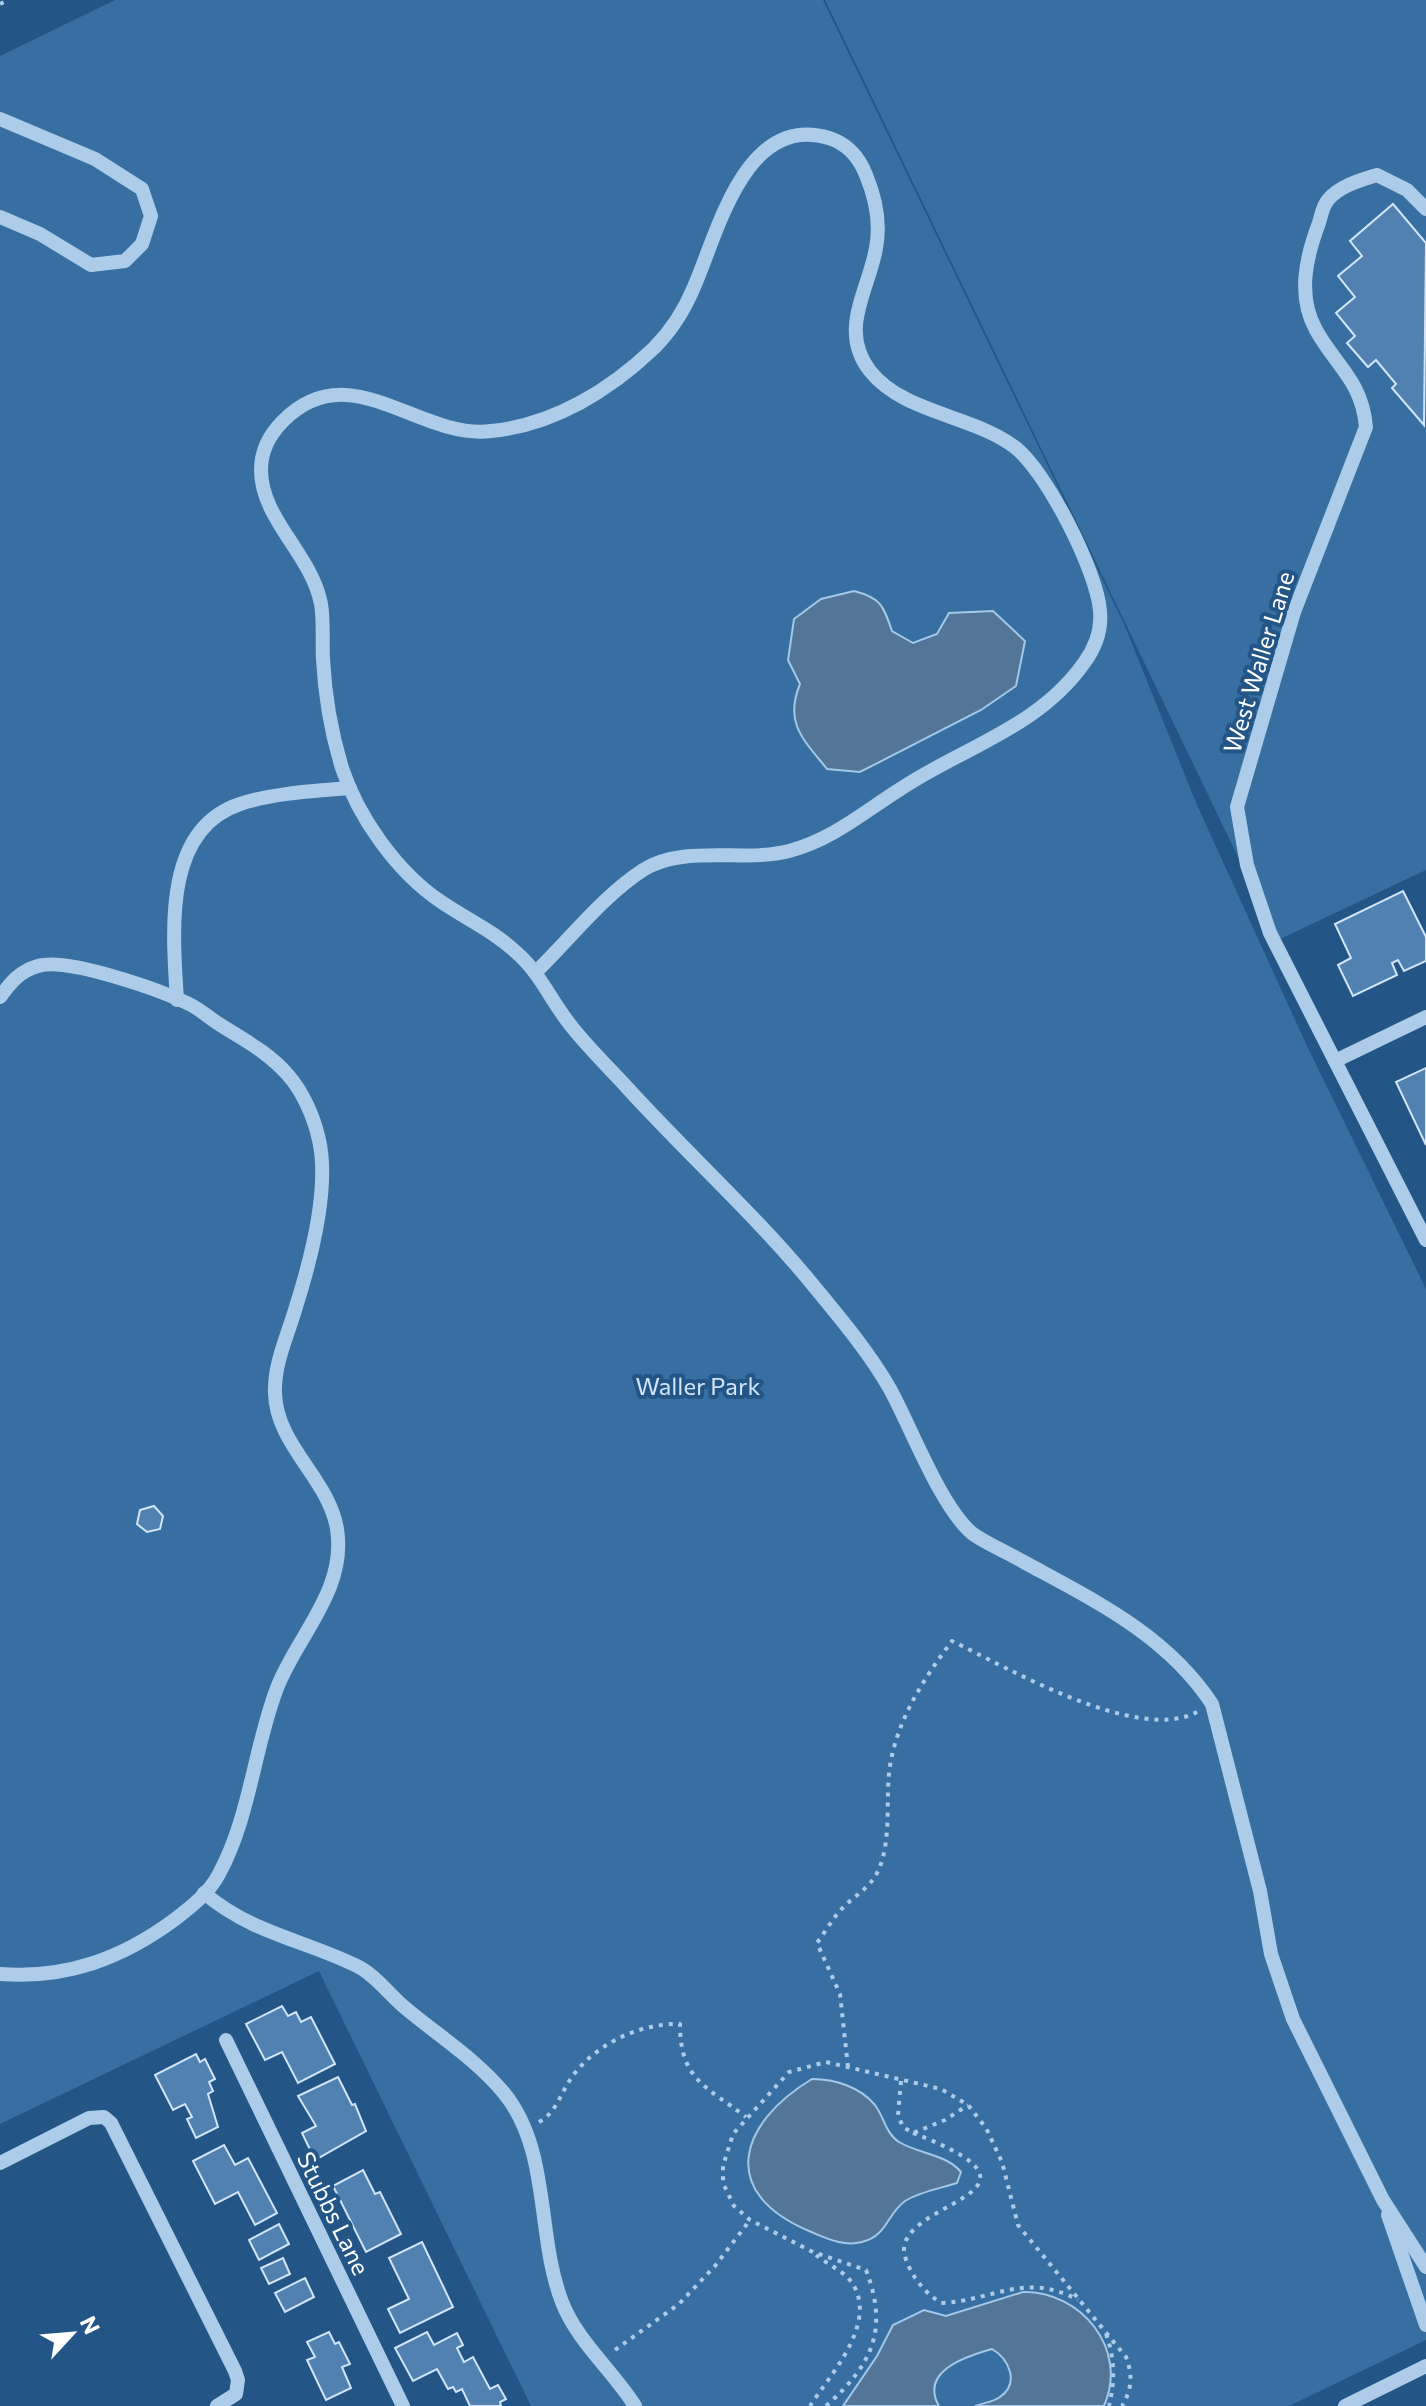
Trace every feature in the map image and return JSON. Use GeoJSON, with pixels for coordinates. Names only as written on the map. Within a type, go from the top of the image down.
{"type":"FeatureCollection","features":[{"type":"Feature","properties":{"kind":"street"},"geometry":{"type":"LineString","coordinates":[[0,119],[95,159],[142,189],[151,216],[142,244],[125,261],[91,265],[40,234],[0,217]]}},
{"type":"Feature","properties":{"kind":"street"},"geometry":{"type":"LineString","coordinates":[[536,972],[586,921],[652,864],[696,858],[764,856],[796,850],[822,839],[929,771],[1000,736],[1027,718],[1073,677],[1091,654],[1100,612],[1093,580],[1056,500],[1024,454],[1000,438],[894,391],[876,379],[860,356],[855,336],[856,312],[875,257],[878,209],[857,155],[834,139],[803,135],[778,142],[751,162],[722,215],[694,289],[673,329],[631,369],[599,393],[555,415],[503,430],[462,432],[364,395],[335,395],[308,402],[287,415],[268,438],[261,457],[261,480],[268,504],[297,546],[320,598],[326,708],[350,788],[368,823],[432,897],[485,928],[536,972],[568,1023],[653,1117],[736,1198],[837,1316],[884,1379],[945,1495],[973,1534],[1131,1622],[1170,1652],[1195,1679],[1212,1704],[1260,1891],[1271,1954],[1293,2019],[1383,2200],[1426,2267]]}},
{"type":"Feature","properties":{"kind":"street","name":"West Waller Lane"},"geometry":{"type":"LineString","coordinates":[[1426,209],[1407,190],[1377,175],[1354,182],[1328,200],[1309,248],[1304,299],[1316,330],[1347,371],[1364,407],[1366,427],[1294,612],[1237,807],[1247,865],[1270,933],[1426,1240]]}},
{"type":"Feature","properties":{"kind":"street"},"geometry":{"type":"LineString","coordinates":[[177,1000],[175,904],[183,861],[195,838],[211,819],[238,805],[350,788]]}},
{"type":"Feature","properties":{"kind":"street"},"geometry":{"type":"LineString","coordinates":[[0,997],[19,973],[41,964],[67,963],[190,1004],[261,1049],[290,1077],[308,1107],[319,1141],[322,1173],[311,1251],[278,1361],[274,1396],[282,1423],[328,1501],[337,1529],[332,1583],[277,1686],[237,1829],[219,1876],[196,1904],[141,1943],[105,1960],[47,1975],[0,1974]]}},
{"type":"Feature","properties":{"kind":"street"},"geometry":{"type":"LineString","coordinates":[[1335,1061],[1426,1017]]}},
{"type":"Feature","properties":{"kind":"street"},"geometry":{"type":"LineString","coordinates":[[204,1893],[231,1915],[259,1929],[313,1946],[361,1968],[469,2058],[505,2094],[527,2128],[543,2205],[547,2254],[563,2305],[635,2406]]}},
{"type":"Feature","properties":{"kind":"street","name":"Stubbs Lane"},"geometry":{"type":"LineString","coordinates":[[226,2040],[403,2406]]}},
{"type":"Feature","properties":{"kind":"street"},"geometry":{"type":"LineString","coordinates":[[0,2163],[97,2116],[111,2123],[238,2380],[236,2394],[217,2406]]}},
{"type":"Feature","properties":{"kind":"street"},"geometry":{"type":"LineString","coordinates":[[1383,2200],[1404,2271],[1426,2325]]}},
{"type":"Feature","properties":{"kind":"street"},"geometry":{"type":"LineString","coordinates":[[1345,2406],[1426,2366]]}},
{"type":"Feature","properties":{"kind":"path"},"geometry":{"type":"LineString","coordinates":[[0,4],[8,0]]}},
{"type":"Feature","properties":{"kind":"path"},"geometry":{"type":"LineString","coordinates":[[848,2067],[840,1994],[817,1943],[840,1911],[871,1885],[880,1866],[888,1818],[891,1761],[901,1728],[929,1672],[952,1641],[1065,1695],[1129,1717],[1189,1717],[1212,1704]]}},
{"type":"Feature","properties":{"kind":"path"},"geometry":{"type":"LineString","coordinates":[[527,2128],[551,2115],[583,2061],[642,2029],[665,2023],[680,2024],[681,2057],[694,2077],[746,2117]]}},
{"type":"Feature","properties":{"kind":"path"},"geometry":{"type":"LineString","coordinates":[[826,2406],[849,2385],[864,2361],[879,2319],[866,2270],[813,2252],[750,2220],[734,2206],[723,2183],[723,2166],[733,2134],[746,2117],[789,2072],[826,2062],[941,2089],[968,2105],[986,2128],[1002,2162],[1018,2225],[1126,2357],[1131,2371],[1130,2391],[1122,2406]]}},
{"type":"Feature","properties":{"kind":"path"},"geometry":{"type":"LineString","coordinates":[[901,2081],[898,2115],[903,2127],[953,2148],[976,2165],[979,2176],[975,2188],[915,2231],[905,2242],[905,2257],[918,2285],[941,2303],[958,2302],[1020,2285],[1061,2291],[1083,2303]]}},
{"type":"Feature","properties":{"kind":"path"},"geometry":{"type":"LineString","coordinates":[[913,2133],[945,2120],[968,2105]]}},
{"type":"Feature","properties":{"kind":"path"},"geometry":{"type":"LineString","coordinates":[[601,2360],[679,2304],[750,2220]]}},
{"type":"Feature","properties":{"kind":"path"},"geometry":{"type":"LineString","coordinates":[[810,2406],[840,2364],[861,2308],[854,2285],[813,2252]]}},
{"type":"Feature","properties":{"kind":"path"},"geometry":{"type":"LineString","coordinates":[[1103,2328],[1112,2351],[1109,2406]]}},
{"type":"Feature","properties":{"kind":"green space","name":"Waller Park"},"geometry":{"type":"Polygon","coordinates":[[[115,0],[823,0],[1124,624],[1197,805],[1307,1046],[1426,1289],[1426,2340],[1289,2406],[531,2406],[319,1971],[0,2124],[0,56],[115,0]]]}},
{"type":"Feature","properties":{"kind":"green space"},"geometry":{"type":"Polygon","coordinates":[[[825,0],[1426,0],[1426,870],[1278,940],[825,0]]]}},
{"type":"Feature","properties":{"kind":"shaded area"},"geometry":{"type":"Polygon","coordinates":[[[854,591],[876,600],[892,631],[913,643],[937,634],[949,613],[993,611],[1025,641],[1016,686],[981,710],[860,772],[827,769],[798,730],[795,720],[800,684],[788,660],[794,619],[821,599],[854,591]]]}},
{"type":"Feature","properties":{"kind":"shaded area"},"geometry":{"type":"Polygon","coordinates":[[[812,2079],[838,2082],[862,2093],[875,2105],[895,2139],[955,2166],[961,2172],[957,2183],[905,2201],[877,2235],[862,2242],[841,2243],[828,2239],[780,2215],[760,2197],[750,2177],[749,2157],[755,2136],[768,2116],[812,2079]]]}},
{"type":"Feature","properties":{"kind":"shaded area"},"geometry":{"type":"Polygon","coordinates":[[[1023,2292],[1044,2294],[1064,2301],[1095,2327],[1105,2345],[1110,2364],[1110,2385],[1104,2406],[975,2406],[997,2399],[1010,2385],[1007,2365],[992,2349],[959,2361],[940,2374],[935,2383],[939,2406],[843,2406],[877,2356],[893,2325],[924,2310],[946,2316],[1023,2292]]]}},
{"type":"Feature","properties":{"kind":"building"},"geometry":{"type":"Polygon","coordinates":[[[1393,204],[1426,243],[1424,425],[1392,388],[1396,384],[1376,360],[1368,367],[1347,343],[1355,336],[1336,313],[1355,297],[1338,276],[1362,256],[1350,241],[1393,204]]]}},
{"type":"Feature","properties":{"kind":"building"},"geometry":{"type":"Polygon","coordinates":[[[1403,891],[1426,937],[1426,961],[1404,971],[1398,960],[1392,963],[1397,975],[1353,996],[1338,965],[1351,958],[1335,924],[1403,891]]]}},
{"type":"Feature","properties":{"kind":"building"},"geometry":{"type":"Polygon","coordinates":[[[1426,1068],[1426,1145],[1396,1082],[1426,1068]]]}},
{"type":"Feature","properties":{"kind":"building"},"geometry":{"type":"Polygon","coordinates":[[[154,1506],[163,1516],[160,1529],[147,1532],[137,1524],[140,1510],[154,1506]]]}},
{"type":"Feature","properties":{"kind":"building"},"geometry":{"type":"Polygon","coordinates":[[[282,2006],[288,2016],[296,2012],[301,2022],[311,2017],[335,2064],[298,2083],[282,2052],[265,2060],[246,2024],[282,2006]]]}},
{"type":"Feature","properties":{"kind":"building"},"geometry":{"type":"Polygon","coordinates":[[[196,2054],[200,2062],[205,2059],[215,2079],[209,2082],[213,2091],[208,2094],[218,2127],[196,2138],[187,2119],[192,2117],[185,2104],[173,2110],[155,2075],[196,2054]]]}},
{"type":"Feature","properties":{"kind":"building"},"geometry":{"type":"Polygon","coordinates":[[[338,2077],[352,2105],[355,2104],[366,2131],[315,2160],[302,2133],[316,2126],[298,2096],[338,2077]]]}},
{"type":"Feature","properties":{"kind":"building"},"geometry":{"type":"Polygon","coordinates":[[[224,2145],[235,2165],[248,2158],[277,2213],[255,2225],[238,2192],[215,2204],[193,2161],[224,2145]]]}},
{"type":"Feature","properties":{"kind":"building"},"geometry":{"type":"Polygon","coordinates":[[[363,2170],[375,2194],[380,2192],[401,2234],[366,2252],[333,2186],[363,2170]]]}},
{"type":"Feature","properties":{"kind":"building"},"geometry":{"type":"Polygon","coordinates":[[[279,2224],[289,2244],[259,2260],[249,2240],[279,2224]]]}},
{"type":"Feature","properties":{"kind":"building"},"geometry":{"type":"Polygon","coordinates":[[[422,2242],[453,2307],[400,2333],[388,2309],[409,2299],[389,2258],[422,2242]]]}},
{"type":"Feature","properties":{"kind":"building"},"geometry":{"type":"Polygon","coordinates":[[[283,2258],[290,2274],[269,2284],[261,2268],[283,2258]]]}},
{"type":"Feature","properties":{"kind":"building"},"geometry":{"type":"Polygon","coordinates":[[[305,2278],[314,2297],[285,2312],[275,2293],[305,2278]]]}},
{"type":"Feature","properties":{"kind":"building"},"geometry":{"type":"Polygon","coordinates":[[[329,2332],[335,2344],[339,2342],[350,2364],[342,2367],[351,2388],[326,2400],[307,2360],[315,2357],[307,2342],[329,2332]]]}},
{"type":"Feature","properties":{"kind":"building"},"geometry":{"type":"Polygon","coordinates":[[[427,2332],[434,2345],[457,2333],[463,2345],[457,2348],[464,2362],[473,2357],[490,2389],[498,2385],[506,2399],[500,2402],[501,2406],[470,2406],[462,2389],[456,2392],[453,2387],[448,2389],[437,2369],[413,2381],[395,2348],[427,2332]]]}}]}
